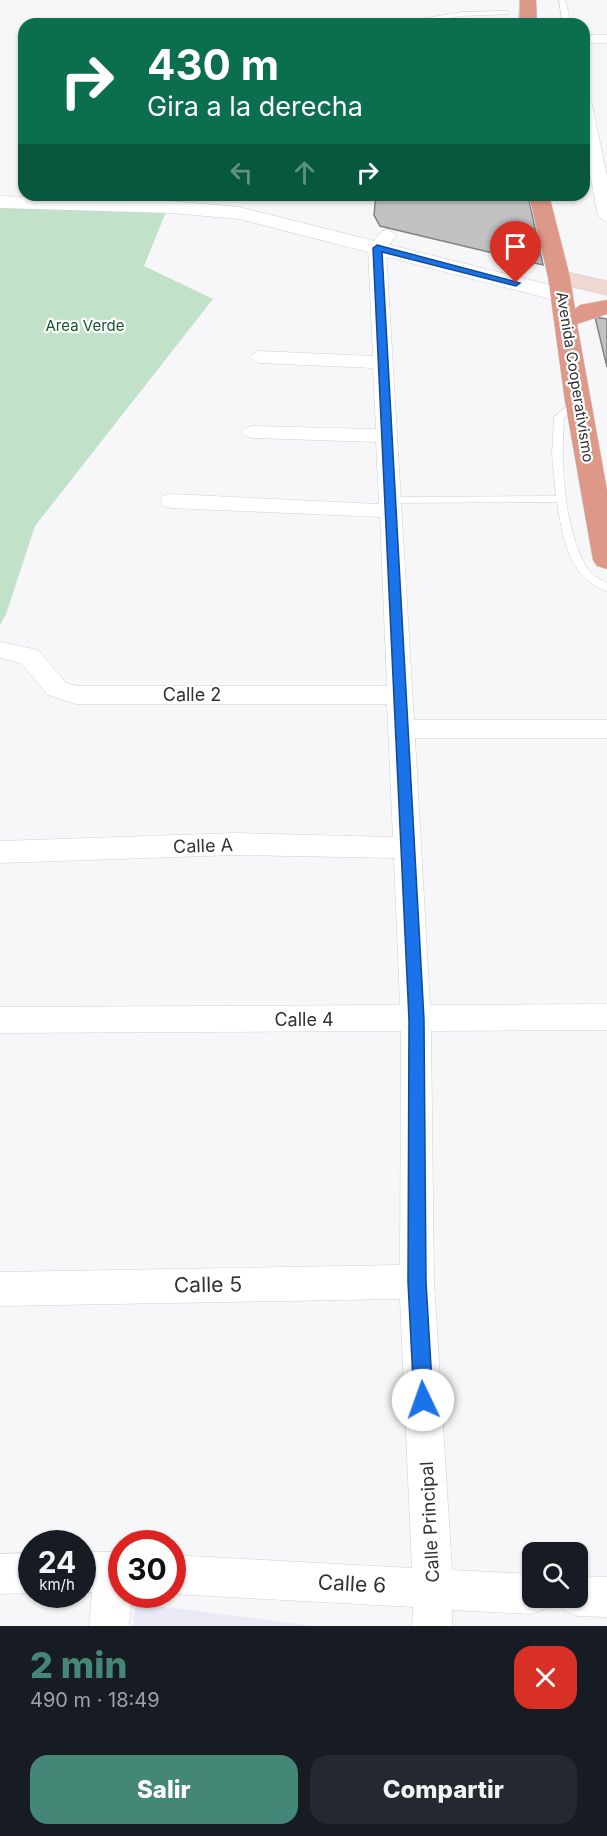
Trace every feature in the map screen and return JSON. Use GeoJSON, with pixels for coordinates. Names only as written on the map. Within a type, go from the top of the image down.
{"type":"FeatureCollection","features":[{"type":"Feature","properties":{"kind":"highway"},"geometry":{"type":"LineString","coordinates":[[528,0],[528,18]]}},
{"type":"Feature","properties":{"kind":"highway","name":"Avenida Cooperativismo"},"geometry":{"type":"LineString","coordinates":[[541,201],[568,289],[607,449]]}},
{"type":"Feature","properties":{"kind":"highway","name":"Avenida Cooperativismo"},"geometry":{"type":"LineString","coordinates":[[557,201],[568,289],[577,401],[607,560]]}},
{"type":"Feature","properties":{"kind":"highway"},"geometry":{"type":"LineString","coordinates":[[532,271],[547,271],[588,310],[607,306]]}},
{"type":"Feature","properties":{"kind":"main road"},"geometry":{"type":"LineString","coordinates":[[568,289],[607,288]]}},
{"type":"Feature","properties":{"kind":"street"},"geometry":{"type":"LineString","coordinates":[[590,39],[607,39]]}},
{"type":"Feature","properties":{"kind":"street"},"geometry":{"type":"LineString","coordinates":[[590,139],[607,217]]}},
{"type":"Feature","properties":{"kind":"street"},"geometry":{"type":"LineString","coordinates":[[0,190],[18,191]]}},
{"type":"Feature","properties":{"kind":"street"},"geometry":{"type":"LineString","coordinates":[[215,201],[251,204],[382,242],[568,289]]}},
{"type":"Feature","properties":{"kind":"street"},"geometry":{"type":"LineString","coordinates":[[0,202],[202,208],[239,213],[532,271]]}},
{"type":"Feature","properties":{"kind":"street","name":"Calle Principal"},"geometry":{"type":"LineString","coordinates":[[382,242],[383,362],[416,1020],[417,1282],[433,1607]]}},
{"type":"Feature","properties":{"kind":"street"},"geometry":{"type":"LineString","coordinates":[[259,357],[383,362]]}},
{"type":"Feature","properties":{"kind":"street"},"geometry":{"type":"LineString","coordinates":[[252,432],[387,436]]}},
{"type":"Feature","properties":{"kind":"street"},"geometry":{"type":"LineString","coordinates":[[171,501],[390,505]]}},
{"type":"Feature","properties":{"kind":"street","name":"Calle 2"},"geometry":{"type":"LineString","coordinates":[[0,650],[28,656],[57,689],[76,695],[401,695]]}},
{"type":"Feature","properties":{"kind":"street"},"geometry":{"type":"LineString","coordinates":[[402,729],[607,729]]}},
{"type":"Feature","properties":{"kind":"street","name":"Calle A"},"geometry":{"type":"LineString","coordinates":[[0,852],[235,844],[406,848]]}},
{"type":"Feature","properties":{"kind":"street","name":"Calle 4"},"geometry":{"type":"LineString","coordinates":[[0,1020],[416,1020],[607,1017]]}},
{"type":"Feature","properties":{"kind":"street","name":"Calle 5"},"geometry":{"type":"LineString","coordinates":[[0,1289],[417,1282]]}},
{"type":"Feature","properties":{"kind":"street"},"geometry":{"type":"LineString","coordinates":[[106,1572],[109,1626]]}},
{"type":"Feature","properties":{"kind":"street"},"geometry":{"type":"LineString","coordinates":[[0,1574],[18,1573]]}},
{"type":"Feature","properties":{"kind":"street","name":"Calle 6"},"geometry":{"type":"LineString","coordinates":[[186,1577],[433,1607],[522,1595]]}},
{"type":"Feature","properties":{"kind":"street"},"geometry":{"type":"LineString","coordinates":[[588,1596],[607,1597]]}},
{"type":"Feature","properties":{"kind":"lane"},"geometry":{"type":"LineString","coordinates":[[562,0],[566,18]]}},
{"type":"Feature","properties":{"kind":"lane"},"geometry":{"type":"LineString","coordinates":[[435,18],[508,12]]}},
{"type":"Feature","properties":{"kind":"lane"},"geometry":{"type":"LineString","coordinates":[[577,401],[559,417],[557,435],[561,499],[582,568],[592,580],[607,587]]}},
{"type":"Feature","properties":{"kind":"lane"},"geometry":{"type":"LineString","coordinates":[[390,505],[561,499]]}},
{"type":"Feature","properties":{"kind":"shaded area"},"geometry":{"type":"Polygon","coordinates":[[[135,1608],[174,1608],[314,1626],[133,1626],[135,1608]]]}},
{"type":"Feature","properties":{"kind":"green space","name":"Area Verde"},"geometry":{"type":"Polygon","coordinates":[[[0,208],[166,212],[144,266],[213,299],[35,526],[6,614],[0,625],[0,208]]]}},
{"type":"Feature","properties":{"kind":"building"},"geometry":{"type":"Polygon","coordinates":[[[375,201],[529,201],[543,265],[380,226],[374,215],[375,201]]]}},
{"type":"Feature","properties":{"kind":"building"},"geometry":{"type":"Polygon","coordinates":[[[595,317],[607,319],[607,367],[595,317]]]}},
{"type":"Feature","properties":{"kind":"route"},"geometry":{"type":"LineString","coordinates":[[423,1400],[417,1282],[416,1020],[377,248],[516,283]]}}]}
